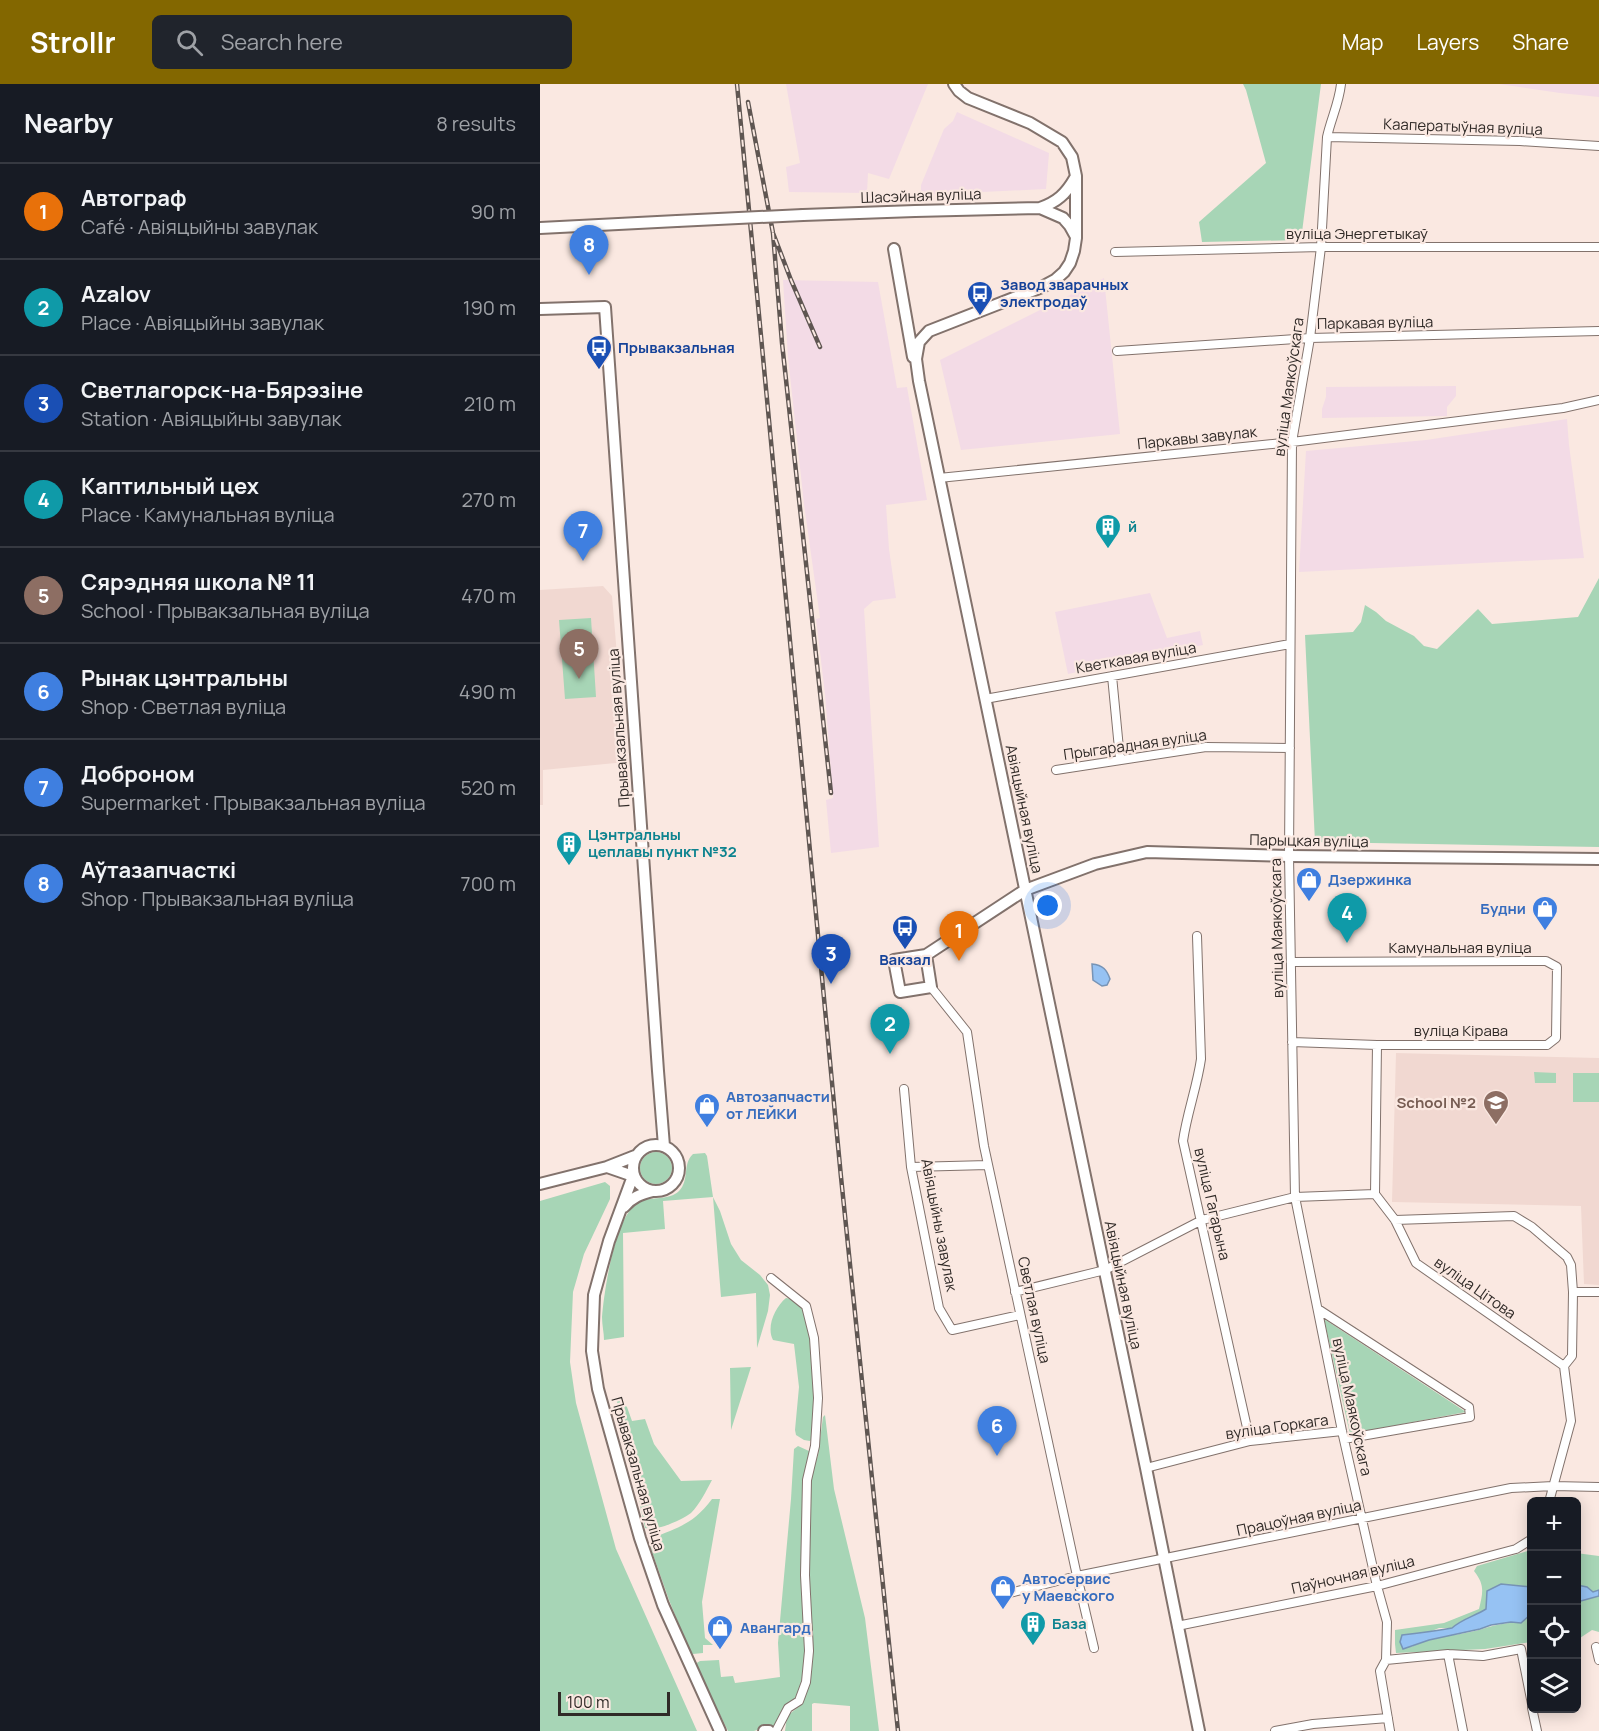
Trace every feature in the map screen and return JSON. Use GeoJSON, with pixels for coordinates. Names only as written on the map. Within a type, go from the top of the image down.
{"type":"FeatureCollection","features":[{"type":"Feature","properties":{"kind":"street","name":"Авіяцыйная вуліца"},"geometry":{"type":"LineString","coordinates":[[954,84],[968,98],[1030,123],[1062,142],[1072,157],[1076,176],[1076,238],[1070,263],[1064,272],[1055,280],[929,331],[919,342],[916,359],[1199,1731]]}},
{"type":"Feature","properties":{"kind":"street","name":"вуліца Маякоўскага"},"geometry":{"type":"LineString","coordinates":[[1341,84],[1339,101],[1330,122],[1327,137],[1321,247],[1310,338],[1292,442],[1289,856],[1295,1197],[1343,1435],[1387,1623],[1386,1660],[1380,1671],[1390,1731]]}},
{"type":"Feature","properties":{"kind":"street","name":"Кааператыўная вуліца"},"geometry":{"type":"LineString","coordinates":[[1327,137],[1520,141],[1599,146]]}},
{"type":"Feature","properties":{"kind":"street"},"geometry":{"type":"LineString","coordinates":[[1040,208],[1053,204],[1061,198],[1076,176]]}},
{"type":"Feature","properties":{"kind":"street"},"geometry":{"type":"LineString","coordinates":[[1040,208],[1063,218],[1076,238]]}},
{"type":"Feature","properties":{"kind":"street","name":"Шасэйная вуліца"},"geometry":{"type":"LineString","coordinates":[[540,228],[803,215],[1040,208]]}},
{"type":"Feature","properties":{"kind":"street","name":"вуліца Энергетыкаў"},"geometry":{"type":"LineString","coordinates":[[1115,252],[1321,247],[1599,248]]}},
{"type":"Feature","properties":{"kind":"street"},"geometry":{"type":"LineString","coordinates":[[894,249],[919,381]]}},
{"type":"Feature","properties":{"kind":"street","name":"Прывакзальная вуліца"},"geometry":{"type":"LineString","coordinates":[[540,309],[605,307],[664,1146]]}},
{"type":"Feature","properties":{"kind":"street","name":"Паркавая вуліца"},"geometry":{"type":"LineString","coordinates":[[1117,351],[1310,338],[1599,331]]}},
{"type":"Feature","properties":{"kind":"street","name":"Паркавы завулак"},"geometry":{"type":"LineString","coordinates":[[939,478],[1292,442],[1563,408],[1599,400]]}},
{"type":"Feature","properties":{"kind":"street","name":"Кветкавая вуліца"},"geometry":{"type":"LineString","coordinates":[[986,699],[1290,644]]}},
{"type":"Feature","properties":{"kind":"street"},"geometry":{"type":"LineString","coordinates":[[1112,676],[1120,759]]}},
{"type":"Feature","properties":{"kind":"street","name":"Прыгарадная вуліца"},"geometry":{"type":"LineString","coordinates":[[1056,770],[1206,747],[1290,748]]}},
{"type":"Feature","properties":{"kind":"street","name":"Парыцкая вуліца"},"geometry":{"type":"LineString","coordinates":[[1025,890],[1095,864],[1147,852],[1289,856],[1599,859]]}},
{"type":"Feature","properties":{"kind":"street"},"geometry":{"type":"LineString","coordinates":[[931,987],[900,993],[894,960],[926,955],[1025,890]]}},
{"type":"Feature","properties":{"kind":"street","name":"вуліца Гагарына"},"geometry":{"type":"LineString","coordinates":[[1197,936],[1201,1059],[1183,1141],[1250,1441]]}},
{"type":"Feature","properties":{"kind":"street","name":"Светлая вуліца"},"geometry":{"type":"LineString","coordinates":[[926,955],[931,987],[966,1032],[988,1165],[1077,1576],[1095,1648]]}},
{"type":"Feature","properties":{"kind":"street","name":"Камунальная вуліца"},"geometry":{"type":"LineString","coordinates":[[1291,962],[1546,961],[1557,967]]}},
{"type":"Feature","properties":{"kind":"street","name":"вуліца Кірава"},"geometry":{"type":"LineString","coordinates":[[1292,1042],[1377,1045],[1547,1045],[1556,1038],[1557,967]]}},
{"type":"Feature","properties":{"kind":"street"},"geometry":{"type":"LineString","coordinates":[[1015,1292],[1105,1270],[1202,1220],[1295,1197],[1375,1194],[1377,1045]]}},
{"type":"Feature","properties":{"kind":"street","name":"Авіяцыйны завулак"},"geometry":{"type":"LineString","coordinates":[[904,1089],[911,1167],[939,1308],[952,1330],[1020,1315]]}},
{"type":"Feature","properties":{"kind":"street"},"geometry":{"type":"LineString","coordinates":[[540,1184],[607,1167],[635,1156],[645,1147],[658,1144],[670,1149],[678,1160],[679,1173],[672,1185],[666,1189],[632,1198],[619,1215]]}},
{"type":"Feature","properties":{"kind":"street"},"geometry":{"type":"LineString","coordinates":[[633,1176],[635,1156]]}},
{"type":"Feature","properties":{"kind":"street"},"geometry":{"type":"LineString","coordinates":[[911,1167],[988,1165]]}},
{"type":"Feature","properties":{"kind":"street"},"geometry":{"type":"LineString","coordinates":[[607,1167],[633,1176],[641,1186],[653,1191]]}},
{"type":"Feature","properties":{"kind":"street","name":"Прывакзальная вуліца"},"geometry":{"type":"LineString","coordinates":[[633,1176],[609,1240],[594,1295],[592,1351],[598,1389],[640,1538],[663,1605],[720,1731]]}},
{"type":"Feature","properties":{"kind":"street","name":"вуліца Цітова"},"geometry":{"type":"LineString","coordinates":[[1375,1194],[1395,1220],[1416,1263],[1564,1366]]}},
{"type":"Feature","properties":{"kind":"street"},"geometry":{"type":"LineString","coordinates":[[1395,1220],[1514,1216],[1532,1227],[1567,1257],[1571,1265],[1573,1292],[1572,1356],[1564,1366],[1571,1421],[1550,1497]]}},
{"type":"Feature","properties":{"kind":"street"},"geometry":{"type":"LineString","coordinates":[[771,1278],[806,1306],[814,1338],[818,1398],[814,1446],[807,1480],[805,1575],[809,1651],[806,1682],[799,1701],[788,1708],[776,1731]]}},
{"type":"Feature","properties":{"kind":"street"},"geometry":{"type":"LineString","coordinates":[[1573,1292],[1599,1292]]}},
{"type":"Feature","properties":{"kind":"street","name":"вуліца Горкага"},"geometry":{"type":"LineString","coordinates":[[1146,1468],[1250,1441],[1343,1435],[1470,1417],[1469,1407],[1318,1309]]}},
{"type":"Feature","properties":{"kind":"street","name":"Працоўная вуліца"},"geometry":{"type":"LineString","coordinates":[[1006,1594],[1077,1576],[1512,1488],[1599,1487]]}},
{"type":"Feature","properties":{"kind":"street","name":"Паўночная вуліца"},"geometry":{"type":"LineString","coordinates":[[1177,1626],[1377,1586],[1516,1549],[1527,1542]]}},
{"type":"Feature","properties":{"kind":"street"},"geometry":{"type":"LineString","coordinates":[[1596,1647],[1599,1660]]}},
{"type":"Feature","properties":{"kind":"street"},"geometry":{"type":"LineString","coordinates":[[1386,1660],[1448,1654],[1483,1656],[1521,1650],[1527,1679]]}},
{"type":"Feature","properties":{"kind":"street"},"geometry":{"type":"LineString","coordinates":[[1448,1654],[1463,1731]]}},
{"type":"Feature","properties":{"kind":"street"},"geometry":{"type":"LineString","coordinates":[[1534,1713],[1537,1731]]}},
{"type":"Feature","properties":{"kind":"street"},"geometry":{"type":"LineString","coordinates":[[1275,1731],[1388,1718]]}},
{"type":"Feature","properties":{"kind":"street"},"geometry":{"type":"LineString","coordinates":[[764,1731],[769,1731]]}},
{"type":"Feature","properties":{"kind":"shaded area"},"geometry":{"type":"Polygon","coordinates":[[[786,84],[928,84],[889,179],[868,173],[867,193],[789,192],[786,167],[800,163],[786,84]]]}},
{"type":"Feature","properties":{"kind":"shaded area"},"geometry":{"type":"Polygon","coordinates":[[[1499,84],[1599,84],[1599,97],[1560,93],[1499,84]]]}},
{"type":"Feature","properties":{"kind":"shaded area"},"geometry":{"type":"Polygon","coordinates":[[[957,112],[1049,153],[1046,189],[921,195],[921,185],[944,129],[953,121],[957,112]]]}},
{"type":"Feature","properties":{"kind":"shaded area"},"geometry":{"type":"Polygon","coordinates":[[[1104,278],[1120,434],[961,450],[940,360],[1104,278]]]}},
{"type":"Feature","properties":{"kind":"shaded area"},"geometry":{"type":"Polygon","coordinates":[[[783,280],[878,282],[897,388],[907,387],[927,500],[886,505],[896,598],[873,601],[864,609],[879,847],[831,853],[826,800],[833,798],[825,694],[816,619],[820,618],[804,504],[788,357],[783,280]]]}},
{"type":"Feature","properties":{"kind":"shaded area"},"geometry":{"type":"Polygon","coordinates":[[[1456,386],[1456,396],[1447,407],[1447,416],[1322,418],[1326,387],[1456,386]]]}},
{"type":"Feature","properties":{"kind":"shaded area"},"geometry":{"type":"Polygon","coordinates":[[[1567,419],[1584,558],[1299,572],[1306,451],[1426,440],[1567,419]]]}},
{"type":"Feature","properties":{"kind":"shaded area"},"geometry":{"type":"Polygon","coordinates":[[[603,586],[612,596],[626,762],[543,770],[543,805],[540,805],[540,590],[603,586]]]}},
{"type":"Feature","properties":{"kind":"shaded area"},"geometry":{"type":"Polygon","coordinates":[[[1150,593],[1167,638],[1200,631],[1203,645],[1068,674],[1055,612],[1150,593]]]}},
{"type":"Feature","properties":{"kind":"shaded area","name":"School №2"},"geometry":{"type":"Polygon","coordinates":[[[1396,1053],[1599,1058],[1599,1285],[1584,1284],[1581,1206],[1392,1202],[1396,1053]]]}},
{"type":"Feature","properties":{"kind":"green space"},"geometry":{"type":"Polygon","coordinates":[[[1243,84],[1321,84],[1301,240],[1202,242],[1199,222],[1266,163],[1243,84]]]}},
{"type":"Feature","properties":{"kind":"green space"},"geometry":{"type":"Polygon","coordinates":[[[1599,578],[1599,847],[1315,842],[1305,635],[1353,632],[1361,622],[1365,605],[1386,621],[1414,636],[1424,646],[1437,649],[1478,609],[1492,624],[1578,617],[1599,578]]]}},
{"type":"Feature","properties":{"kind":"green space"},"geometry":{"type":"Polygon","coordinates":[[[591,618],[596,697],[565,699],[559,620],[591,618]]]}},
{"type":"Feature","properties":{"kind":"green space"},"geometry":{"type":"Polygon","coordinates":[[[1534,1072],[1556,1073],[1556,1083],[1535,1083],[1534,1072]]]}},
{"type":"Feature","properties":{"kind":"green space"},"geometry":{"type":"Polygon","coordinates":[[[1573,1073],[1599,1073],[1599,1102],[1573,1102],[1573,1073]]]}},
{"type":"Feature","properties":{"kind":"green space"},"geometry":{"type":"Polygon","coordinates":[[[656,1152],[668,1156],[672,1168],[668,1180],[656,1184],[644,1180],[640,1168],[644,1156],[656,1152]]]}},
{"type":"Feature","properties":{"kind":"green space"},"geometry":{"type":"Polygon","coordinates":[[[705,1153],[713,1197],[663,1201],[665,1229],[623,1233],[624,1337],[604,1340],[602,1317],[605,1290],[612,1255],[623,1222],[631,1209],[639,1202],[670,1196],[679,1191],[684,1182],[690,1158],[693,1154],[705,1153]]]}},
{"type":"Feature","properties":{"kind":"green space"},"geometry":{"type":"Polygon","coordinates":[[[605,1182],[610,1186],[610,1199],[584,1254],[573,1292],[570,1362],[576,1403],[616,1549],[697,1731],[540,1731],[540,1201],[605,1182]]]}},
{"type":"Feature","properties":{"kind":"green space"},"geometry":{"type":"Polygon","coordinates":[[[713,1197],[731,1244],[741,1260],[760,1275],[768,1285],[770,1295],[768,1311],[757,1348],[756,1293],[721,1297],[713,1197]]]}},
{"type":"Feature","properties":{"kind":"green space"},"geometry":{"type":"Polygon","coordinates":[[[786,1298],[797,1300],[810,1331],[813,1348],[816,1403],[814,1437],[810,1441],[796,1435],[795,1430],[799,1387],[794,1344],[773,1340],[771,1335],[773,1318],[778,1307],[786,1298]]]}},
{"type":"Feature","properties":{"kind":"green space"},"geometry":{"type":"Polygon","coordinates":[[[1324,1319],[1466,1412],[1350,1434],[1324,1319]]]}},
{"type":"Feature","properties":{"kind":"green space"},"geometry":{"type":"Polygon","coordinates":[[[751,1367],[731,1430],[730,1368],[751,1367]]]}},
{"type":"Feature","properties":{"kind":"green space"},"geometry":{"type":"Polygon","coordinates":[[[616,1397],[627,1407],[632,1421],[645,1419],[654,1444],[681,1481],[712,1480],[697,1506],[687,1516],[662,1527],[645,1528],[616,1397]]]}},
{"type":"Feature","properties":{"kind":"green space"},"geometry":{"type":"Polygon","coordinates":[[[825,1415],[834,1489],[865,1618],[879,1731],[850,1731],[850,1706],[814,1703],[812,1704],[812,1731],[785,1731],[787,1716],[801,1705],[810,1675],[812,1642],[809,1570],[810,1478],[818,1455],[825,1415]]]}},
{"type":"Feature","properties":{"kind":"green space"},"geometry":{"type":"Polygon","coordinates":[[[798,1446],[809,1451],[805,1655],[798,1695],[785,1708],[774,1727],[769,1726],[754,1731],[728,1731],[695,1664],[700,1661],[719,1660],[721,1677],[733,1676],[735,1683],[780,1677],[778,1643],[794,1449],[798,1446]]]}},
{"type":"Feature","properties":{"kind":"green space"},"geometry":{"type":"Polygon","coordinates":[[[712,1499],[720,1499],[702,1602],[705,1638],[713,1645],[703,1645],[703,1653],[693,1654],[690,1652],[669,1600],[650,1546],[653,1538],[692,1519],[712,1499]]]}},
{"type":"Feature","properties":{"kind":"green space"},"geometry":{"type":"Polygon","coordinates":[[[1527,1551],[1527,1587],[1504,1587],[1487,1591],[1487,1609],[1452,1628],[1414,1633],[1411,1647],[1440,1637],[1502,1624],[1521,1623],[1527,1618],[1527,1643],[1485,1649],[1396,1653],[1395,1630],[1444,1623],[1479,1609],[1482,1589],[1480,1580],[1474,1571],[1477,1566],[1527,1551]]]}},
{"type":"Feature","properties":{"kind":"green space"},"geometry":{"type":"Polygon","coordinates":[[[1581,1554],[1599,1556],[1599,1590],[1593,1592],[1581,1586],[1581,1554]]]}},
{"type":"Feature","properties":{"kind":"green space"},"geometry":{"type":"Polygon","coordinates":[[[1599,1596],[1599,1632],[1592,1630],[1581,1637],[1581,1605],[1581,1601],[1599,1596]]]}},
{"type":"Feature","properties":{"kind":"water"},"geometry":{"type":"Polygon","coordinates":[[[1092,964],[1106,971],[1110,979],[1107,985],[1102,986],[1093,980],[1092,964]]]}},
{"type":"Feature","properties":{"kind":"water"},"geometry":{"type":"Polygon","coordinates":[[[1501,1584],[1527,1587],[1527,1618],[1521,1623],[1491,1625],[1429,1640],[1403,1649],[1400,1642],[1402,1635],[1452,1628],[1486,1609],[1487,1591],[1501,1584]]]}},
{"type":"Feature","properties":{"kind":"water"},"geometry":{"type":"Polygon","coordinates":[[[1581,1586],[1593,1592],[1599,1590],[1599,1596],[1581,1601],[1581,1586]]]}},
{"type":"Feature","properties":{"kind":"railway"},"geometry":{"type":"LineString","coordinates":[[737,84],[841,1177],[898,1731]]}},
{"type":"Feature","properties":{"kind":"railway"},"geometry":{"type":"LineString","coordinates":[[748,102],[773,233],[820,347]]}},
{"type":"Feature","properties":{"kind":"railway"},"geometry":{"type":"LineString","coordinates":[[773,233],[782,343],[831,793]]}},
{"type":"Feature","properties":{"kind":"place","name":"Аўтазапчасткі"},"geometry":{"type":"Point","coordinates":[589,275]}},
{"type":"Feature","properties":{"kind":"place","name":"Завод зварачных электродаў"},"geometry":{"type":"Point","coordinates":[980,317]}},
{"type":"Feature","properties":{"kind":"place","name":"Прывакзальная"},"geometry":{"type":"Point","coordinates":[599,371]}},
{"type":"Feature","properties":{"kind":"place","name":"й"},"geometry":{"type":"Point","coordinates":[1108,550]}},
{"type":"Feature","properties":{"kind":"place","name":"Доброном"},"geometry":{"type":"Point","coordinates":[583,561]}},
{"type":"Feature","properties":{"kind":"place","name":"Сярэдняя школа № 11"},"geometry":{"type":"Point","coordinates":[579,679]}},
{"type":"Feature","properties":{"kind":"place","name":"Цэнтральны цеплавы пункт №32"},"geometry":{"type":"Point","coordinates":[569,867]}},
{"type":"Feature","properties":{"kind":"place","name":"Дзержинка"},"geometry":{"type":"Point","coordinates":[1309,903]}},
{"type":"Feature","properties":{"kind":"place","name":"Будни"},"geometry":{"type":"Point","coordinates":[1545,932]}},
{"type":"Feature","properties":{"kind":"place","name":"Каптильный цех"},"geometry":{"type":"Point","coordinates":[1347,943]}},
{"type":"Feature","properties":{"kind":"place","name":"Вакзал"},"geometry":{"type":"Point","coordinates":[905,951]}},
{"type":"Feature","properties":{"kind":"place","name":"Автограф"},"geometry":{"type":"Point","coordinates":[959,961]}},
{"type":"Feature","properties":{"kind":"place","name":"Светлагорск-на-Бярэзіне"},"geometry":{"type":"Point","coordinates":[831,984]}},
{"type":"Feature","properties":{"kind":"place","name":"Azalov"},"geometry":{"type":"Point","coordinates":[890,1054]}},
{"type":"Feature","properties":{"kind":"place","name":"School №2"},"geometry":{"type":"Point","coordinates":[1496,1126]}},
{"type":"Feature","properties":{"kind":"place","name":"Автозапчасти от ЛЕЙКИ"},"geometry":{"type":"Point","coordinates":[707,1129]}},
{"type":"Feature","properties":{"kind":"place","name":"Рынак цэнтральны"},"geometry":{"type":"Point","coordinates":[997,1456]}},
{"type":"Feature","properties":{"kind":"place","name":"Автосервис у Маевского"},"geometry":{"type":"Point","coordinates":[1003,1611]}},
{"type":"Feature","properties":{"kind":"place","name":"База"},"geometry":{"type":"Point","coordinates":[1033,1647]}},
{"type":"Feature","properties":{"kind":"place","name":"Авангард"},"geometry":{"type":"Point","coordinates":[720,1651]}}]}
